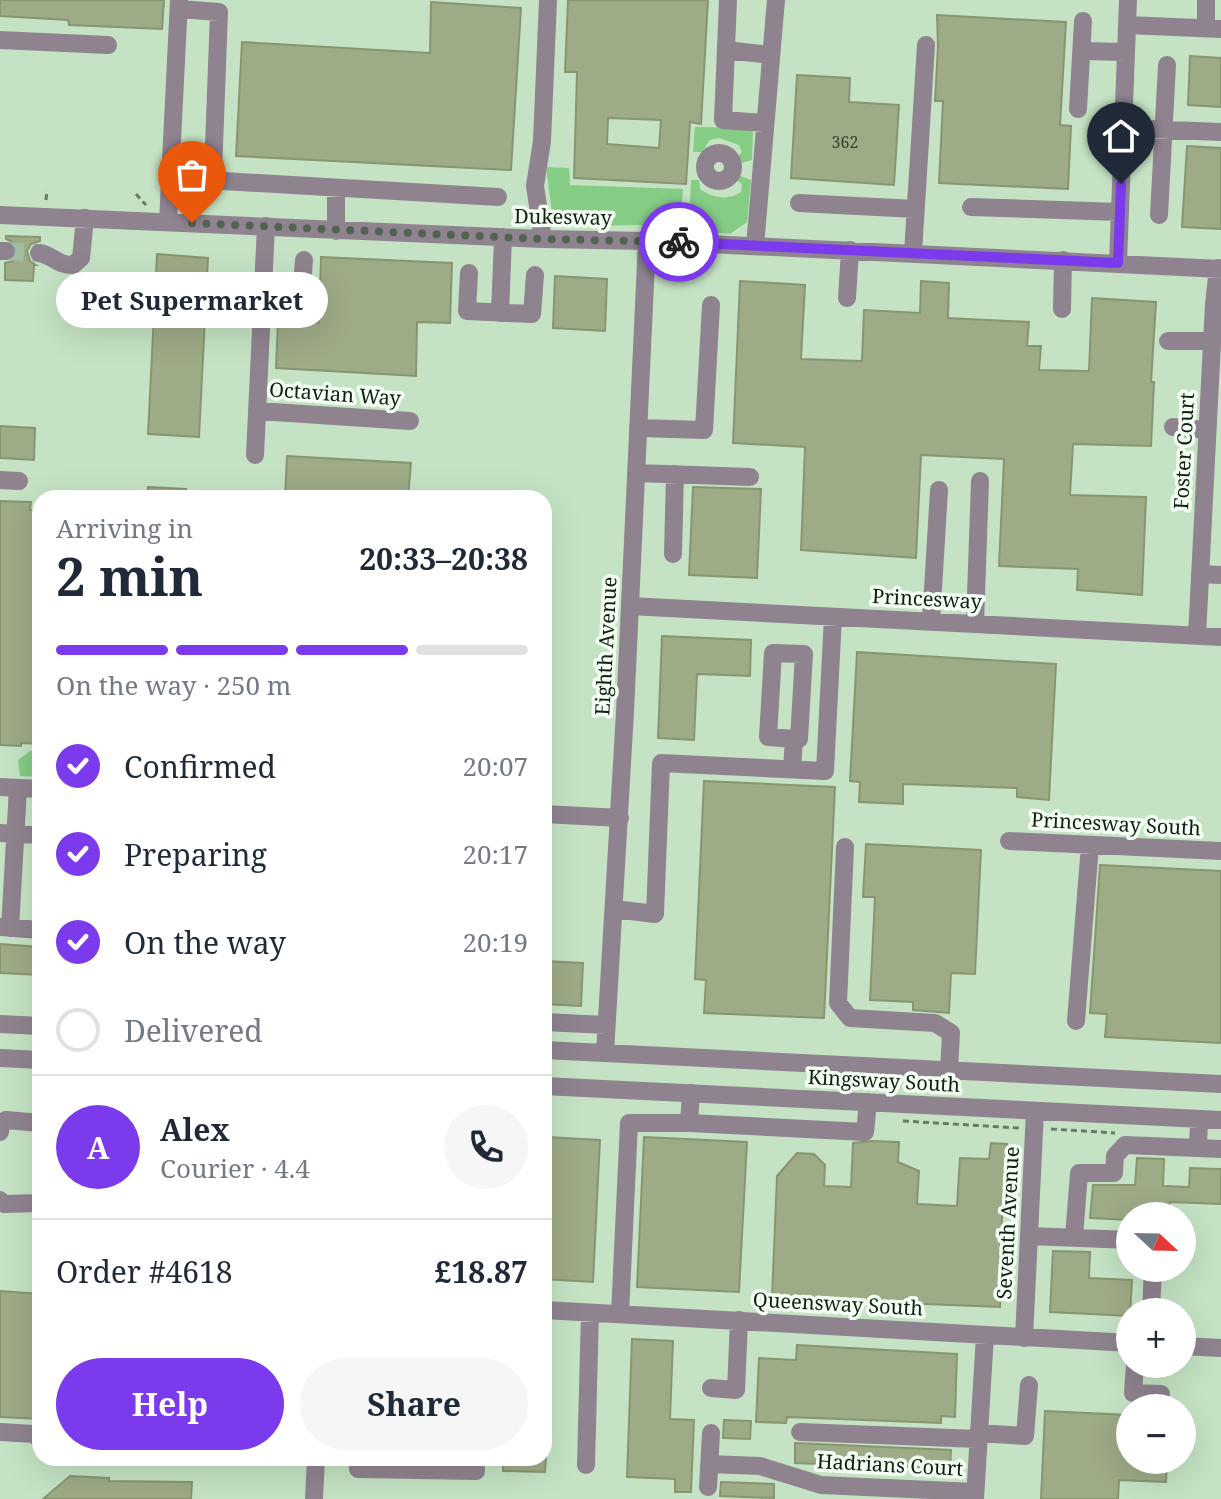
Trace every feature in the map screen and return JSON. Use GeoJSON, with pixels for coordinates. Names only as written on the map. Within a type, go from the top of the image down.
{"type":"FeatureCollection","features":[{"type":"Feature","properties":{"kind":"street"},"geometry":{"type":"LineString","coordinates":[[543,239],[535,186],[542,141],[548,0]]}},
{"type":"Feature","properties":{"kind":"street"},"geometry":{"type":"LineString","coordinates":[[728,0],[723,120],[765,123]]}},
{"type":"Feature","properties":{"kind":"street"},"geometry":{"type":"LineString","coordinates":[[755,246],[776,0]]}},
{"type":"Feature","properties":{"kind":"street"},"geometry":{"type":"LineString","coordinates":[[1118,263],[1128,0]]}},
{"type":"Feature","properties":{"kind":"street"},"geometry":{"type":"LineString","coordinates":[[1127,25],[1213,28],[1206,0]]}},
{"type":"Feature","properties":{"kind":"street"},"geometry":{"type":"LineString","coordinates":[[168,222],[179,5],[219,12],[213,173],[223,181],[498,197]]}},
{"type":"Feature","properties":{"kind":"street"},"geometry":{"type":"LineString","coordinates":[[1078,109],[1083,21]]}},
{"type":"Feature","properties":{"kind":"street"},"geometry":{"type":"LineString","coordinates":[[0,40],[108,45]]}},
{"type":"Feature","properties":{"kind":"street"},"geometry":{"type":"LineString","coordinates":[[913,253],[926,45]]}},
{"type":"Feature","properties":{"kind":"street"},"geometry":{"type":"LineString","coordinates":[[726,50],[771,55]]}},
{"type":"Feature","properties":{"kind":"street"},"geometry":{"type":"LineString","coordinates":[[1082,51],[1126,52]]}},
{"type":"Feature","properties":{"kind":"street"},"geometry":{"type":"LineString","coordinates":[[1159,215],[1167,65]]}},
{"type":"Feature","properties":{"kind":"street"},"geometry":{"type":"LineString","coordinates":[[1123,128],[1221,132]]}},
{"type":"Feature","properties":{"kind":"street"},"geometry":{"type":"LineString","coordinates":[[733,170],[761,170]]}},
{"type":"Feature","properties":{"kind":"street"},"geometry":{"type":"LineString","coordinates":[[336,188],[336,231]]}},
{"type":"Feature","properties":{"kind":"street"},"geometry":{"type":"LineString","coordinates":[[799,203],[915,209]]}},
{"type":"Feature","properties":{"kind":"street"},"geometry":{"type":"LineString","coordinates":[[971,207],[1120,212]]}},
{"type":"Feature","properties":{"kind":"street","name":"Dukesway"},"geometry":{"type":"LineString","coordinates":[[0,215],[1220,268]]}},
{"type":"Feature","properties":{"kind":"street"},"geometry":{"type":"LineString","coordinates":[[39,253],[55,262],[73,265],[81,258],[85,218]]}},
{"type":"Feature","properties":{"kind":"street","name":"Octavian Way"},"geometry":{"type":"LineString","coordinates":[[255,455],[266,226]]}},
{"type":"Feature","properties":{"kind":"street"},"geometry":{"type":"LineString","coordinates":[[500,313],[503,237]]}},
{"type":"Feature","properties":{"kind":"street","name":"Eighth Avenue"},"geometry":{"type":"LineString","coordinates":[[605,1053],[620,818],[647,241]]}},
{"type":"Feature","properties":{"kind":"street"},"geometry":{"type":"LineString","coordinates":[[847,298],[850,250]]}},
{"type":"Feature","properties":{"kind":"street"},"geometry":{"type":"LineString","coordinates":[[264,296],[301,305],[304,260]]}},
{"type":"Feature","properties":{"kind":"street"},"geometry":{"type":"LineString","coordinates":[[1062,309],[1063,260]]}},
{"type":"Feature","properties":{"kind":"street","name":"Foster Court"},"geometry":{"type":"LineString","coordinates":[[1197,636],[1212,341],[1217,322],[1220,268]]}},
{"type":"Feature","properties":{"kind":"street"},"geometry":{"type":"LineString","coordinates":[[469,273],[467,311],[532,314],[535,275]]}},
{"type":"Feature","properties":{"kind":"street"},"geometry":{"type":"LineString","coordinates":[[639,428],[704,430],[711,305]]}},
{"type":"Feature","properties":{"kind":"street"},"geometry":{"type":"LineString","coordinates":[[1168,341],[1212,341]]}},
{"type":"Feature","properties":{"kind":"street","name":"Octavian Way"},"geometry":{"type":"LineString","coordinates":[[258,411],[410,421]]}},
{"type":"Feature","properties":{"kind":"street"},"geometry":{"type":"LineString","coordinates":[[1173,427],[1207,430]]}},
{"type":"Feature","properties":{"kind":"street"},"geometry":{"type":"LineString","coordinates":[[637,473],[750,477]]}},
{"type":"Feature","properties":{"kind":"street"},"geometry":{"type":"LineString","coordinates":[[673,554],[675,474]]}},
{"type":"Feature","properties":{"kind":"street"},"geometry":{"type":"LineString","coordinates":[[975,624],[980,481]]}},
{"type":"Feature","properties":{"kind":"street"},"geometry":{"type":"LineString","coordinates":[[931,622],[939,490]]}},
{"type":"Feature","properties":{"kind":"street"},"geometry":{"type":"LineString","coordinates":[[1200,574],[1221,575]]}},
{"type":"Feature","properties":{"kind":"street","name":"Princesway"},"geometry":{"type":"LineString","coordinates":[[630,606],[1221,637]]}},
{"type":"Feature","properties":{"kind":"street"},"geometry":{"type":"LineString","coordinates":[[614,909],[655,914],[661,763],[825,771],[833,617]]}},
{"type":"Feature","properties":{"kind":"street"},"geometry":{"type":"LineString","coordinates":[[773,653],[804,654],[799,739],[794,739],[768,737],[773,653]]}},
{"type":"Feature","properties":{"kind":"street"},"geometry":{"type":"LineString","coordinates":[[792,769],[794,739]]}},
{"type":"Feature","properties":{"kind":"street"},"geometry":{"type":"LineString","coordinates":[[32,788],[9,787],[5,928],[32,930]]}},
{"type":"Feature","properties":{"kind":"street"},"geometry":{"type":"LineString","coordinates":[[552,814],[620,818]]}},
{"type":"Feature","properties":{"kind":"street"},"geometry":{"type":"LineString","coordinates":[[8,833],[32,834]]}},
{"type":"Feature","properties":{"kind":"street","name":"Princesway South"},"geometry":{"type":"LineString","coordinates":[[1009,841],[1221,851]]}},
{"type":"Feature","properties":{"kind":"street"},"geometry":{"type":"LineString","coordinates":[[1076,1021],[1090,845]]}},
{"type":"Feature","properties":{"kind":"street"},"geometry":{"type":"LineString","coordinates":[[845,847],[838,1003],[850,1018],[935,1023],[951,1033],[949,1071]]}},
{"type":"Feature","properties":{"kind":"street"},"geometry":{"type":"LineString","coordinates":[[552,1022],[606,1025]]}},
{"type":"Feature","properties":{"kind":"street"},"geometry":{"type":"LineString","coordinates":[[0,1024],[32,1026]]}},
{"type":"Feature","properties":{"kind":"street","name":"Kingsway South"},"geometry":{"type":"LineString","coordinates":[[552,1050],[1221,1084]]}},
{"type":"Feature","properties":{"kind":"street"},"geometry":{"type":"LineString","coordinates":[[0,1058],[32,1060]]}},
{"type":"Feature","properties":{"kind":"street","name":"Kingsway South"},"geometry":{"type":"LineString","coordinates":[[552,1086],[1221,1120]]}},
{"type":"Feature","properties":{"kind":"street"},"geometry":{"type":"LineString","coordinates":[[689,1123],[691,1093]]}},
{"type":"Feature","properties":{"kind":"street"},"geometry":{"type":"LineString","coordinates":[[620,1314],[629,1123],[865,1132],[868,1102]]}},
{"type":"Feature","properties":{"kind":"street","name":"Seventh Avenue"},"geometry":{"type":"LineString","coordinates":[[1024,1338],[1035,1111]]}},
{"type":"Feature","properties":{"kind":"street"},"geometry":{"type":"LineString","coordinates":[[1198,1148],[1199,1119]]}},
{"type":"Feature","properties":{"kind":"street"},"geometry":{"type":"LineString","coordinates":[[0,1132],[1,1123],[6,1120],[32,1122]]}},
{"type":"Feature","properties":{"kind":"street"},"geometry":{"type":"LineString","coordinates":[[1074,1237],[1079,1173],[1114,1173],[1115,1156],[1125,1145],[1221,1149]]}},
{"type":"Feature","properties":{"kind":"street"},"geometry":{"type":"LineString","coordinates":[[0,1200],[4,1204],[32,1203]]}},
{"type":"Feature","properties":{"kind":"street"},"geometry":{"type":"LineString","coordinates":[[1029,1236],[1116,1239]]}},
{"type":"Feature","properties":{"kind":"street","name":"Queensway South"},"geometry":{"type":"LineString","coordinates":[[552,1311],[1116,1342]]}},
{"type":"Feature","properties":{"kind":"street"},"geometry":{"type":"LineString","coordinates":[[586,1465],[590,1313]]}},
{"type":"Feature","properties":{"kind":"street"},"geometry":{"type":"LineString","coordinates":[[711,1388],[736,1390],[739,1320]]}},
{"type":"Feature","properties":{"kind":"street"},"geometry":{"type":"LineString","coordinates":[[975,1496],[985,1335]]}},
{"type":"Feature","properties":{"kind":"street"},"geometry":{"type":"LineString","coordinates":[[1196,1347],[1221,1348]]}},
{"type":"Feature","properties":{"kind":"street"},"geometry":{"type":"LineString","coordinates":[[1134,1378],[1133,1393],[1161,1394]]}},
{"type":"Feature","properties":{"kind":"street"},"geometry":{"type":"LineString","coordinates":[[800,1432],[1025,1436],[1029,1385]]}},
{"type":"Feature","properties":{"kind":"street"},"geometry":{"type":"LineString","coordinates":[[0,1432],[32,1434]]}},
{"type":"Feature","properties":{"kind":"street"},"geometry":{"type":"LineString","coordinates":[[708,1487],[711,1433]]}},
{"type":"Feature","properties":{"kind":"street","name":"Hadrians Court"},"geometry":{"type":"LineString","coordinates":[[709,1464],[760,1466],[821,1485],[975,1496]]}},
{"type":"Feature","properties":{"kind":"street"},"geometry":{"type":"LineString","coordinates":[[314,1499],[316,1466]]}},
{"type":"Feature","properties":{"kind":"street"},"geometry":{"type":"LineString","coordinates":[[358,1466],[358,1469],[476,1471],[476,1466]]}},
{"type":"Feature","properties":{"kind":"path"},"geometry":{"type":"LineString","coordinates":[[46,208],[47,190]]}},
{"type":"Feature","properties":{"kind":"path"},"geometry":{"type":"LineString","coordinates":[[136,194],[148,208]]}},
{"type":"Feature","properties":{"kind":"green space"},"geometry":{"type":"Polygon","coordinates":[[[695,127],[747,128],[753,132],[752,160],[741,163],[736,158],[742,152],[739,145],[719,138],[710,140],[702,152],[693,152],[695,127]]]}},
{"type":"Feature","properties":{"kind":"green space"},"geometry":{"type":"Polygon","coordinates":[[[546,167],[569,168],[570,185],[683,189],[680,230],[650,225],[563,226],[553,220],[546,167]]]}},
{"type":"Feature","properties":{"kind":"green space"},"geometry":{"type":"Polygon","coordinates":[[[738,175],[751,180],[747,222],[730,234],[689,230],[691,180],[699,180],[700,189],[705,192],[726,197],[741,192],[742,184],[735,179],[738,175]]]}},
{"type":"Feature","properties":{"kind":"green space"},"geometry":{"type":"Polygon","coordinates":[[[32,751],[32,777],[20,776],[18,760],[32,751]]]}},
{"type":"Feature","properties":{"kind":"building"},"geometry":{"type":"Polygon","coordinates":[[[0,0],[164,0],[162,29],[69,25],[68,20],[0,16],[0,0]]]}},
{"type":"Feature","properties":{"kind":"building"},"geometry":{"type":"Polygon","coordinates":[[[568,0],[708,0],[701,124],[690,122],[686,184],[574,178],[577,72],[565,72],[568,0]],[[608,118],[607,144],[659,148],[661,120],[608,118]]]}},
{"type":"Feature","properties":{"kind":"building"},"geometry":{"type":"Polygon","coordinates":[[[431,2],[521,8],[511,170],[236,156],[242,42],[430,53],[431,2]]]}},
{"type":"Feature","properties":{"kind":"building"},"geometry":{"type":"Polygon","coordinates":[[[937,15],[1066,22],[1060,125],[1071,126],[1068,189],[939,183],[943,101],[935,101],[937,15]]]}},
{"type":"Feature","properties":{"kind":"building"},"geometry":{"type":"Polygon","coordinates":[[[1190,56],[1221,58],[1221,107],[1188,105],[1190,56]]]}},
{"type":"Feature","properties":{"kind":"building"},"geometry":{"type":"Polygon","coordinates":[[[797,75],[850,78],[849,102],[899,105],[894,185],[791,178],[797,75]]]}},
{"type":"Feature","properties":{"kind":"building"},"geometry":{"type":"Polygon","coordinates":[[[1187,146],[1221,148],[1221,229],[1182,227],[1187,146]]]}},
{"type":"Feature","properties":{"kind":"building"},"geometry":{"type":"Polygon","coordinates":[[[6,236],[40,237],[40,241],[31,244],[27,251],[30,261],[36,265],[33,281],[5,280],[5,263],[13,261],[18,252],[16,244],[6,236]]]}},
{"type":"Feature","properties":{"kind":"building"},"geometry":{"type":"Polygon","coordinates":[[[157,254],[208,258],[199,437],[148,434],[157,254]]]}},
{"type":"Feature","properties":{"kind":"building"},"geometry":{"type":"Polygon","coordinates":[[[321,257],[452,263],[450,323],[417,322],[416,376],[276,368],[278,320],[319,323],[321,257]]]}},
{"type":"Feature","properties":{"kind":"building"},"geometry":{"type":"Polygon","coordinates":[[[555,276],[607,279],[605,331],[553,328],[555,276]]]}},
{"type":"Feature","properties":{"kind":"building"},"geometry":{"type":"Polygon","coordinates":[[[740,281],[805,285],[801,359],[862,361],[864,310],[920,313],[921,281],[949,283],[948,318],[1029,322],[1027,346],[1041,346],[1039,370],[1089,371],[1092,298],[1156,302],[1151,446],[1073,444],[1070,495],[1146,497],[1142,595],[1077,590],[1078,569],[999,566],[1004,459],[921,455],[916,558],[801,550],[805,447],[733,443],[740,281]]]}},
{"type":"Feature","properties":{"kind":"building"},"geometry":{"type":"Polygon","coordinates":[[[0,426],[35,428],[34,460],[0,458],[0,426]]]}},
{"type":"Feature","properties":{"kind":"building"},"geometry":{"type":"Polygon","coordinates":[[[287,456],[411,463],[409,490],[285,490],[287,456]]]}},
{"type":"Feature","properties":{"kind":"building"},"geometry":{"type":"Polygon","coordinates":[[[148,487],[186,489],[186,490],[148,490],[148,487]]]}},
{"type":"Feature","properties":{"kind":"building"},"geometry":{"type":"Polygon","coordinates":[[[693,487],[761,489],[757,578],[689,575],[693,487]]]}},
{"type":"Feature","properties":{"kind":"building"},"geometry":{"type":"Polygon","coordinates":[[[0,501],[31,502],[32,744],[0,745],[0,501]]]}},
{"type":"Feature","properties":{"kind":"building"},"geometry":{"type":"Polygon","coordinates":[[[662,636],[751,640],[750,676],[697,674],[694,740],[658,738],[662,636]]]}},
{"type":"Feature","properties":{"kind":"building"},"geometry":{"type":"Polygon","coordinates":[[[857,652],[1056,664],[1049,800],[1017,797],[1017,788],[903,784],[903,804],[859,802],[860,782],[850,781],[857,652]]]}},
{"type":"Feature","properties":{"kind":"building"},"geometry":{"type":"Polygon","coordinates":[[[704,781],[835,787],[824,1018],[704,1013],[706,980],[695,979],[704,781]]]}},
{"type":"Feature","properties":{"kind":"building"},"geometry":{"type":"Polygon","coordinates":[[[866,844],[981,850],[975,974],[951,973],[949,1013],[913,1010],[913,1002],[870,1000],[875,897],[863,897],[866,844]]]}},
{"type":"Feature","properties":{"kind":"building"},"geometry":{"type":"Polygon","coordinates":[[[1100,865],[1221,871],[1221,1043],[1105,1037],[1107,1014],[1090,1013],[1100,865]]]}},
{"type":"Feature","properties":{"kind":"building"},"geometry":{"type":"Polygon","coordinates":[[[0,944],[32,946],[32,975],[0,973],[0,944]]]}},
{"type":"Feature","properties":{"kind":"building"},"geometry":{"type":"Polygon","coordinates":[[[552,961],[583,963],[581,1006],[552,1004],[552,961]]]}},
{"type":"Feature","properties":{"kind":"building"},"geometry":{"type":"Polygon","coordinates":[[[552,1137],[600,1140],[593,1282],[552,1279],[552,1137]]]}},
{"type":"Feature","properties":{"kind":"building"},"geometry":{"type":"Polygon","coordinates":[[[644,1137],[747,1142],[739,1292],[637,1287],[644,1137]]]}},
{"type":"Feature","properties":{"kind":"building"},"geometry":{"type":"Polygon","coordinates":[[[899,1142],[898,1162],[919,1171],[917,1204],[957,1206],[960,1158],[989,1159],[991,1143],[1007,1144],[999,1263],[1002,1264],[1000,1307],[772,1298],[777,1176],[797,1153],[814,1154],[825,1165],[824,1186],[851,1187],[853,1143],[899,1142]]]}},
{"type":"Feature","properties":{"kind":"building"},"geometry":{"type":"Polygon","coordinates":[[[1137,1158],[1164,1159],[1163,1186],[1189,1187],[1190,1168],[1221,1169],[1221,1204],[1116,1202],[1116,1219],[1090,1218],[1093,1185],[1135,1185],[1137,1158]]]}},
{"type":"Feature","properties":{"kind":"building"},"geometry":{"type":"Polygon","coordinates":[[[1053,1251],[1090,1252],[1089,1278],[1132,1282],[1131,1298],[1116,1298],[1116,1315],[1050,1312],[1053,1251]]]}},
{"type":"Feature","properties":{"kind":"building"},"geometry":{"type":"Polygon","coordinates":[[[0,1291],[32,1293],[32,1419],[0,1417],[0,1291]]]}},
{"type":"Feature","properties":{"kind":"building"},"geometry":{"type":"Polygon","coordinates":[[[632,1339],[673,1341],[670,1419],[694,1420],[691,1492],[675,1492],[675,1479],[627,1477],[632,1339]]]}},
{"type":"Feature","properties":{"kind":"building"},"geometry":{"type":"Polygon","coordinates":[[[797,1345],[957,1354],[955,1417],[941,1416],[941,1423],[787,1417],[786,1423],[756,1422],[759,1358],[796,1360],[797,1345]]]}},
{"type":"Feature","properties":{"kind":"building"},"geometry":{"type":"Polygon","coordinates":[[[1045,1411],[1116,1414],[1116,1474],[1166,1474],[1166,1482],[1119,1480],[1118,1499],[1041,1499],[1045,1411]]]}},
{"type":"Feature","properties":{"kind":"building"},"geometry":{"type":"Polygon","coordinates":[[[724,1420],[751,1421],[750,1439],[723,1438],[724,1420]]]}},
{"type":"Feature","properties":{"kind":"building"},"geometry":{"type":"Polygon","coordinates":[[[795,1443],[951,1450],[950,1469],[795,1463],[795,1443]]]}},
{"type":"Feature","properties":{"kind":"building"},"geometry":{"type":"Polygon","coordinates":[[[503,1466],[545,1466],[545,1472],[503,1471],[503,1466]]]}},
{"type":"Feature","properties":{"kind":"building"},"geometry":{"type":"Polygon","coordinates":[[[70,1476],[109,1478],[109,1481],[192,1482],[191,1499],[43,1499],[70,1476]]]}},
{"type":"Feature","properties":{"kind":"building"},"geometry":{"type":"Polygon","coordinates":[[[721,1482],[774,1484],[774,1498],[720,1496],[721,1482]]]}},
{"type":"Feature","properties":{"kind":"tunnel"},"geometry":{"type":"LineString","coordinates":[[6,251],[39,253]]}},
{"type":"Feature","properties":{"kind":"way so far"},"geometry":{"type":"LineString","coordinates":[[192,223],[679,242]]}},
{"type":"Feature","properties":{"kind":"place","name":"Pet Supermarket"},"geometry":{"type":"Point","coordinates":[192,223]}},
{"type":"Feature","properties":{"kind":"route"},"geometry":{"type":"LineString","coordinates":[[679,242],[1118,263],[1121,184]]}}]}
